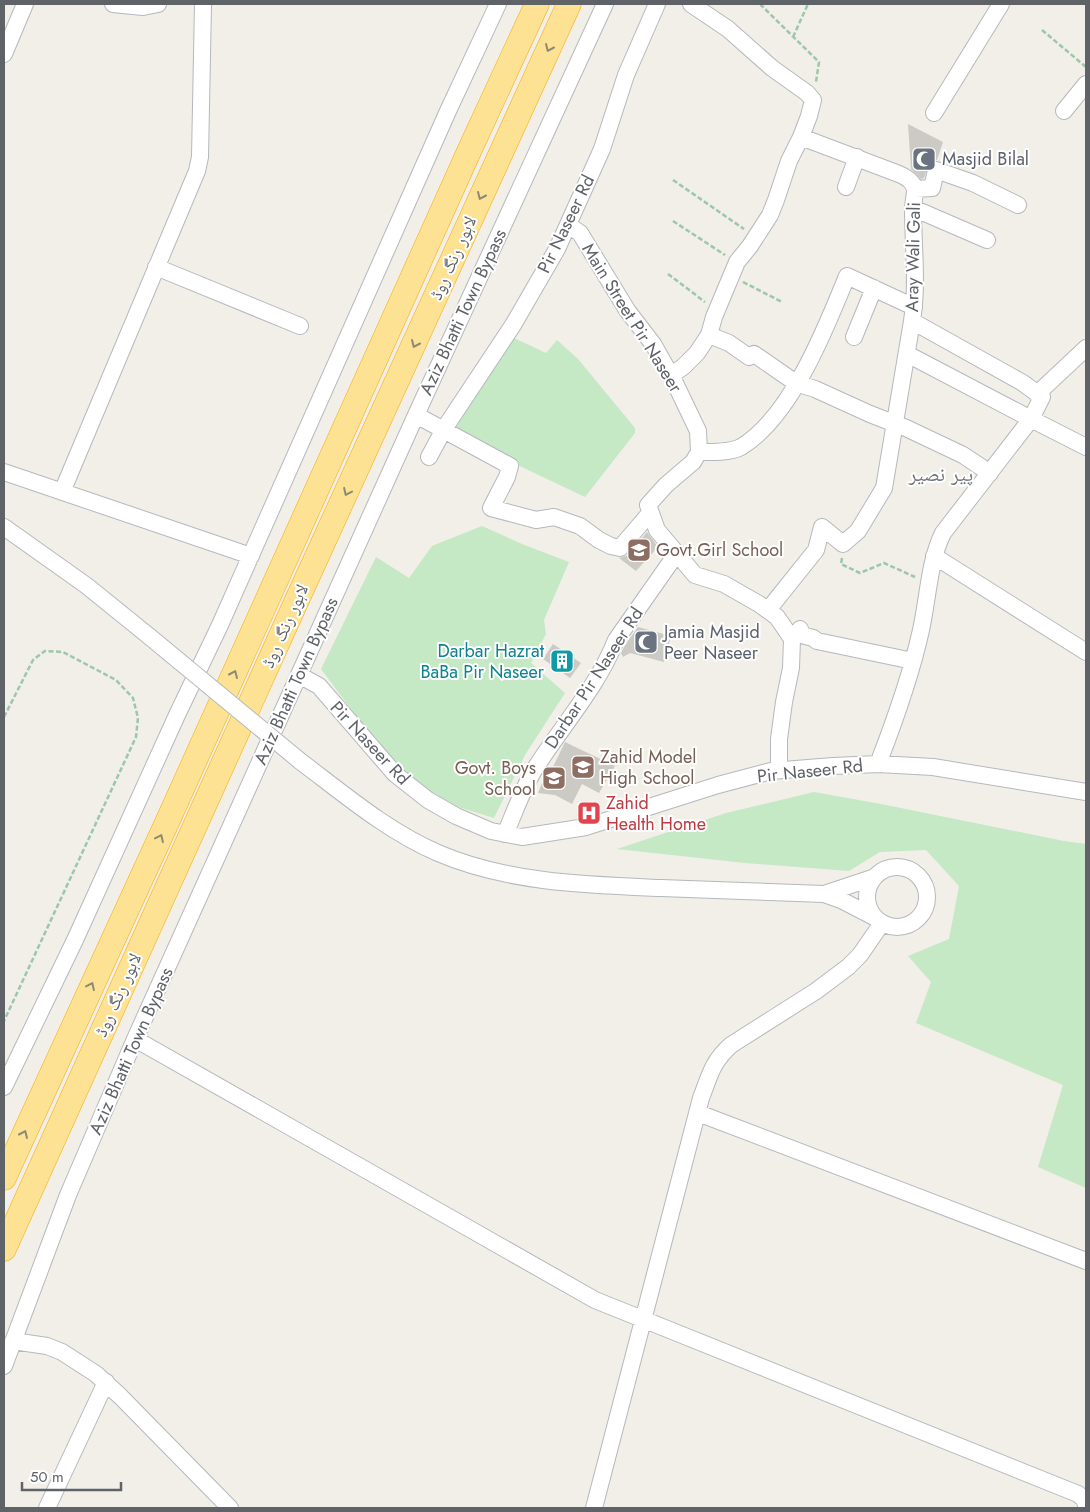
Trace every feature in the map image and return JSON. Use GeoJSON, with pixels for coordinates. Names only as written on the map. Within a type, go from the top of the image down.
{"type":"FeatureCollection","features":[{"type":"Feature","properties":{"kind":"highway","name":"لاہور رنگ روڈ"},"geometry":{"type":"LineString","coordinates":[[4,1178],[537,4]]}},
{"type":"Feature","properties":{"kind":"highway","name":"لاہور رنگ روڈ"},"geometry":{"type":"LineString","coordinates":[[4,1249],[292,609],[569,4]]}},
{"type":"Feature","properties":{"kind":"street"},"geometry":{"type":"LineString","coordinates":[[4,54],[25,4]]}},
{"type":"Feature","properties":{"kind":"street"},"geometry":{"type":"LineString","coordinates":[[113,4],[143,8],[158,4]]}},
{"type":"Feature","properties":{"kind":"street"},"geometry":{"type":"LineString","coordinates":[[62,492],[197,171],[200,156],[203,4]]}},
{"type":"Feature","properties":{"kind":"street"},"geometry":{"type":"LineString","coordinates":[[4,1087],[75,940],[251,556],[444,120],[498,4]]}},
{"type":"Feature","properties":{"kind":"street","name":"Aziz Bhatti Town Bypass"},"geometry":{"type":"LineString","coordinates":[[4,1366],[68,1195],[135,1039],[416,415],[606,4]]}},
{"type":"Feature","properties":{"kind":"street","name":"Pir Naseer Rd"},"geometry":{"type":"LineString","coordinates":[[430,457],[444,429],[512,325],[557,249],[602,149],[626,75],[657,4]]}},
{"type":"Feature","properties":{"kind":"street"},"geometry":{"type":"LineString","coordinates":[[671,375],[698,353],[709,335],[716,311],[734,269],[756,237],[776,200],[789,161],[809,116],[813,100],[807,93],[772,68],[728,29],[690,4]]}},
{"type":"Feature","properties":{"kind":"street"},"geometry":{"type":"LineString","coordinates":[[934,112],[1001,4]]}},
{"type":"Feature","properties":{"kind":"street"},"geometry":{"type":"LineString","coordinates":[[1064,111],[1086,84]]}},
{"type":"Feature","properties":{"kind":"street","name":"Aray Wali Gali"},"geometry":{"type":"LineString","coordinates":[[801,137],[900,174],[912,183],[915,189],[913,208],[913,314],[1023,383],[1037,394]]}},
{"type":"Feature","properties":{"kind":"street"},"geometry":{"type":"LineString","coordinates":[[846,187],[857,157]]}},
{"type":"Feature","properties":{"kind":"street"},"geometry":{"type":"LineString","coordinates":[[915,189],[932,188],[936,170],[973,184],[1018,205]]}},
{"type":"Feature","properties":{"kind":"street"},"geometry":{"type":"LineString","coordinates":[[913,208],[987,240]]}},
{"type":"Feature","properties":{"kind":"street","name":"Main Street Pir Naseer"},"geometry":{"type":"LineString","coordinates":[[568,225],[580,233],[627,310],[653,344],[671,375],[698,431],[699,452]]}},
{"type":"Feature","properties":{"kind":"street"},"geometry":{"type":"LineString","coordinates":[[156,266],[300,326]]}},
{"type":"Feature","properties":{"kind":"street"},"geometry":{"type":"LineString","coordinates":[[768,610],[816,550],[822,527],[843,544],[858,531],[884,488],[913,314],[874,288],[848,276],[830,321],[796,383],[763,429],[740,448],[699,452],[694,462],[666,485],[648,505],[657,530],[695,575],[724,584],[768,610],[777,617],[792,639],[791,668],[779,739],[779,770]]}},
{"type":"Feature","properties":{"kind":"street"},"geometry":{"type":"LineString","coordinates":[[854,337],[874,288]]}},
{"type":"Feature","properties":{"kind":"street"},"geometry":{"type":"LineString","coordinates":[[709,335],[729,343],[749,357],[754,354],[796,383],[896,424],[963,455],[990,473]]}},
{"type":"Feature","properties":{"kind":"street"},"geometry":{"type":"LineString","coordinates":[[878,764],[899,712],[914,661],[930,584],[935,549],[943,533],[1031,419],[1042,397],[1037,394],[1086,348]]}},
{"type":"Feature","properties":{"kind":"street"},"geometry":{"type":"LineString","coordinates":[[907,354],[1086,447]]}},
{"type":"Feature","properties":{"kind":"street"},"geometry":{"type":"LineString","coordinates":[[416,415],[510,466],[491,508],[536,520],[554,517],[580,526],[610,546],[620,548],[650,513]]}},
{"type":"Feature","properties":{"kind":"street"},"geometry":{"type":"LineString","coordinates":[[4,472],[251,556]]}},
{"type":"Feature","properties":{"kind":"street"},"geometry":{"type":"LineString","coordinates":[[4,528],[87,586],[300,761],[377,818],[406,837],[438,853],[501,873],[590,885],[824,894],[841,900],[891,926],[900,927],[910,925],[918,919],[924,912],[927,903],[927,893],[924,884],[910,870],[901,868],[883,871],[875,877],[824,894]]}},
{"type":"Feature","properties":{"kind":"street","name":"Darbar Pir Naseer Rd"},"geometry":{"type":"LineString","coordinates":[[505,834],[534,769],[593,683],[612,651],[616,640],[677,553]]}},
{"type":"Feature","properties":{"kind":"street"},"geometry":{"type":"LineString","coordinates":[[934,556],[1086,652]]}},
{"type":"Feature","properties":{"kind":"street"},"geometry":{"type":"LineString","coordinates":[[800,629],[802,635],[817,641],[914,661]]}},
{"type":"Feature","properties":{"kind":"street","name":"Pir Naseer Rd"},"geometry":{"type":"LineString","coordinates":[[299,675],[319,686],[395,774],[428,800],[456,816],[491,831],[522,837],[586,827],[718,785],[779,770],[878,764],[933,768],[1086,792]]}},
{"type":"Feature","properties":{"kind":"street"},"geometry":{"type":"LineString","coordinates":[[875,877],[867,892],[867,901],[870,910],[878,920]]}},
{"type":"Feature","properties":{"kind":"street"},"geometry":{"type":"LineString","coordinates":[[594,1508],[698,1113],[712,1069],[719,1055],[816,991],[848,967],[860,955],[878,920]]}},
{"type":"Feature","properties":{"kind":"street"},"geometry":{"type":"LineString","coordinates":[[135,1039],[595,1300],[644,1318],[1078,1494],[1084,1499],[1086,1505]]}},
{"type":"Feature","properties":{"kind":"street"},"geometry":{"type":"LineString","coordinates":[[698,1113],[1086,1260]]}},
{"type":"Feature","properties":{"kind":"street"},"geometry":{"type":"LineString","coordinates":[[13,1341],[47,1346],[62,1352],[96,1374],[230,1508]]}},
{"type":"Feature","properties":{"kind":"street"},"geometry":{"type":"LineString","coordinates":[[48,1508],[106,1382]]}},
{"type":"Feature","properties":{"kind":"path"},"geometry":{"type":"LineString","coordinates":[[762,4],[761,6],[819,62],[813,100]]}},
{"type":"Feature","properties":{"kind":"path"},"geometry":{"type":"LineString","coordinates":[[793,37],[808,4]]}},
{"type":"Feature","properties":{"kind":"path"},"geometry":{"type":"LineString","coordinates":[[1042,30],[1086,67]]}},
{"type":"Feature","properties":{"kind":"path"},"geometry":{"type":"LineString","coordinates":[[673,180],[756,237]]}},
{"type":"Feature","properties":{"kind":"path"},"geometry":{"type":"LineString","coordinates":[[673,221],[734,269],[782,302]]}},
{"type":"Feature","properties":{"kind":"path"},"geometry":{"type":"LineString","coordinates":[[668,274],[716,311]]}},
{"type":"Feature","properties":{"kind":"path"},"geometry":{"type":"LineString","coordinates":[[843,544],[841,564],[860,573],[884,563],[930,584]]}},
{"type":"Feature","properties":{"kind":"path"},"geometry":{"type":"LineString","coordinates":[[4,717],[33,660],[45,651],[63,652],[116,680],[133,698],[138,718],[136,736],[4,1021]]}},
{"type":"Feature","properties":{"kind":"green space"},"geometry":{"type":"Polygon","coordinates":[[[512,337],[546,353],[557,340],[578,359],[635,428],[635,433],[585,497],[452,434],[512,337]]]}},
{"type":"Feature","properties":{"kind":"green space"},"geometry":{"type":"Polygon","coordinates":[[[482,526],[569,562],[544,620],[546,634],[531,663],[565,693],[525,755],[494,818],[458,807],[399,773],[321,669],[376,557],[409,578],[432,546],[482,526]]]}},
{"type":"Feature","properties":{"kind":"green space"},"geometry":{"type":"Polygon","coordinates":[[[814,792],[1086,844],[1086,1188],[1038,1167],[1063,1085],[916,1023],[931,982],[908,956],[949,939],[959,886],[926,850],[880,852],[849,871],[745,863],[617,849],[726,813],[814,792]]]}},
{"type":"Feature","properties":{"kind":"building","name":"Masjid Bilal"},"geometry":{"type":"Polygon","coordinates":[[[908,124],[943,142],[937,160],[929,163],[924,178],[921,179],[911,169],[908,124]]]}},
{"type":"Feature","properties":{"kind":"building","name":"Govt.Girl School"},"geometry":{"type":"Polygon","coordinates":[[[647,532],[658,547],[636,571],[619,558],[628,555],[647,532]]]}},
{"type":"Feature","properties":{"kind":"building","name":"Jamia Masjid Peer Naseer"},"geometry":{"type":"Polygon","coordinates":[[[638,627],[671,636],[664,662],[630,653],[623,657],[621,653],[625,645],[638,627]]]}},
{"type":"Feature","properties":{"kind":"building","name":"Darbar Hazrat BaBa Pir Naseer"},"geometry":{"type":"Polygon","coordinates":[[[553,644],[581,663],[570,678],[543,659],[553,644]]]}},
{"type":"Feature","properties":{"kind":"building","name":"Zahid Model High School"},"geometry":{"type":"Polygon","coordinates":[[[565,742],[615,766],[599,793],[582,784],[572,804],[555,795],[538,793],[548,769],[551,771],[565,742]]]}},
{"type":"Feature","properties":{"kind":"place","name":"Masjid Bilal"},"geometry":{"type":"Point","coordinates":[924,159]}},
{"type":"Feature","properties":{"kind":"place","name":"Govt.Girl School"},"geometry":{"type":"Point","coordinates":[639,550]}},
{"type":"Feature","properties":{"kind":"place","name":"Jamia Masjid Peer Naseer"},"geometry":{"type":"Point","coordinates":[646,642]}},
{"type":"Feature","properties":{"kind":"place","name":"Darbar Hazrat BaBa Pir Naseer"},"geometry":{"type":"Point","coordinates":[562,661]}},
{"type":"Feature","properties":{"kind":"place","name":"Zahid Model High School"},"geometry":{"type":"Point","coordinates":[583,767]}},
{"type":"Feature","properties":{"kind":"place","name":"Govt. Boys School"},"geometry":{"type":"Point","coordinates":[554,778]}},
{"type":"Feature","properties":{"kind":"place","name":"Zahid Health Home"},"geometry":{"type":"Point","coordinates":[589,813]}},
{"type":"Feature","properties":{"kind":"district","name":"پیر نصیر"},"geometry":{"type":"Point","coordinates":[941,474]}}]}
